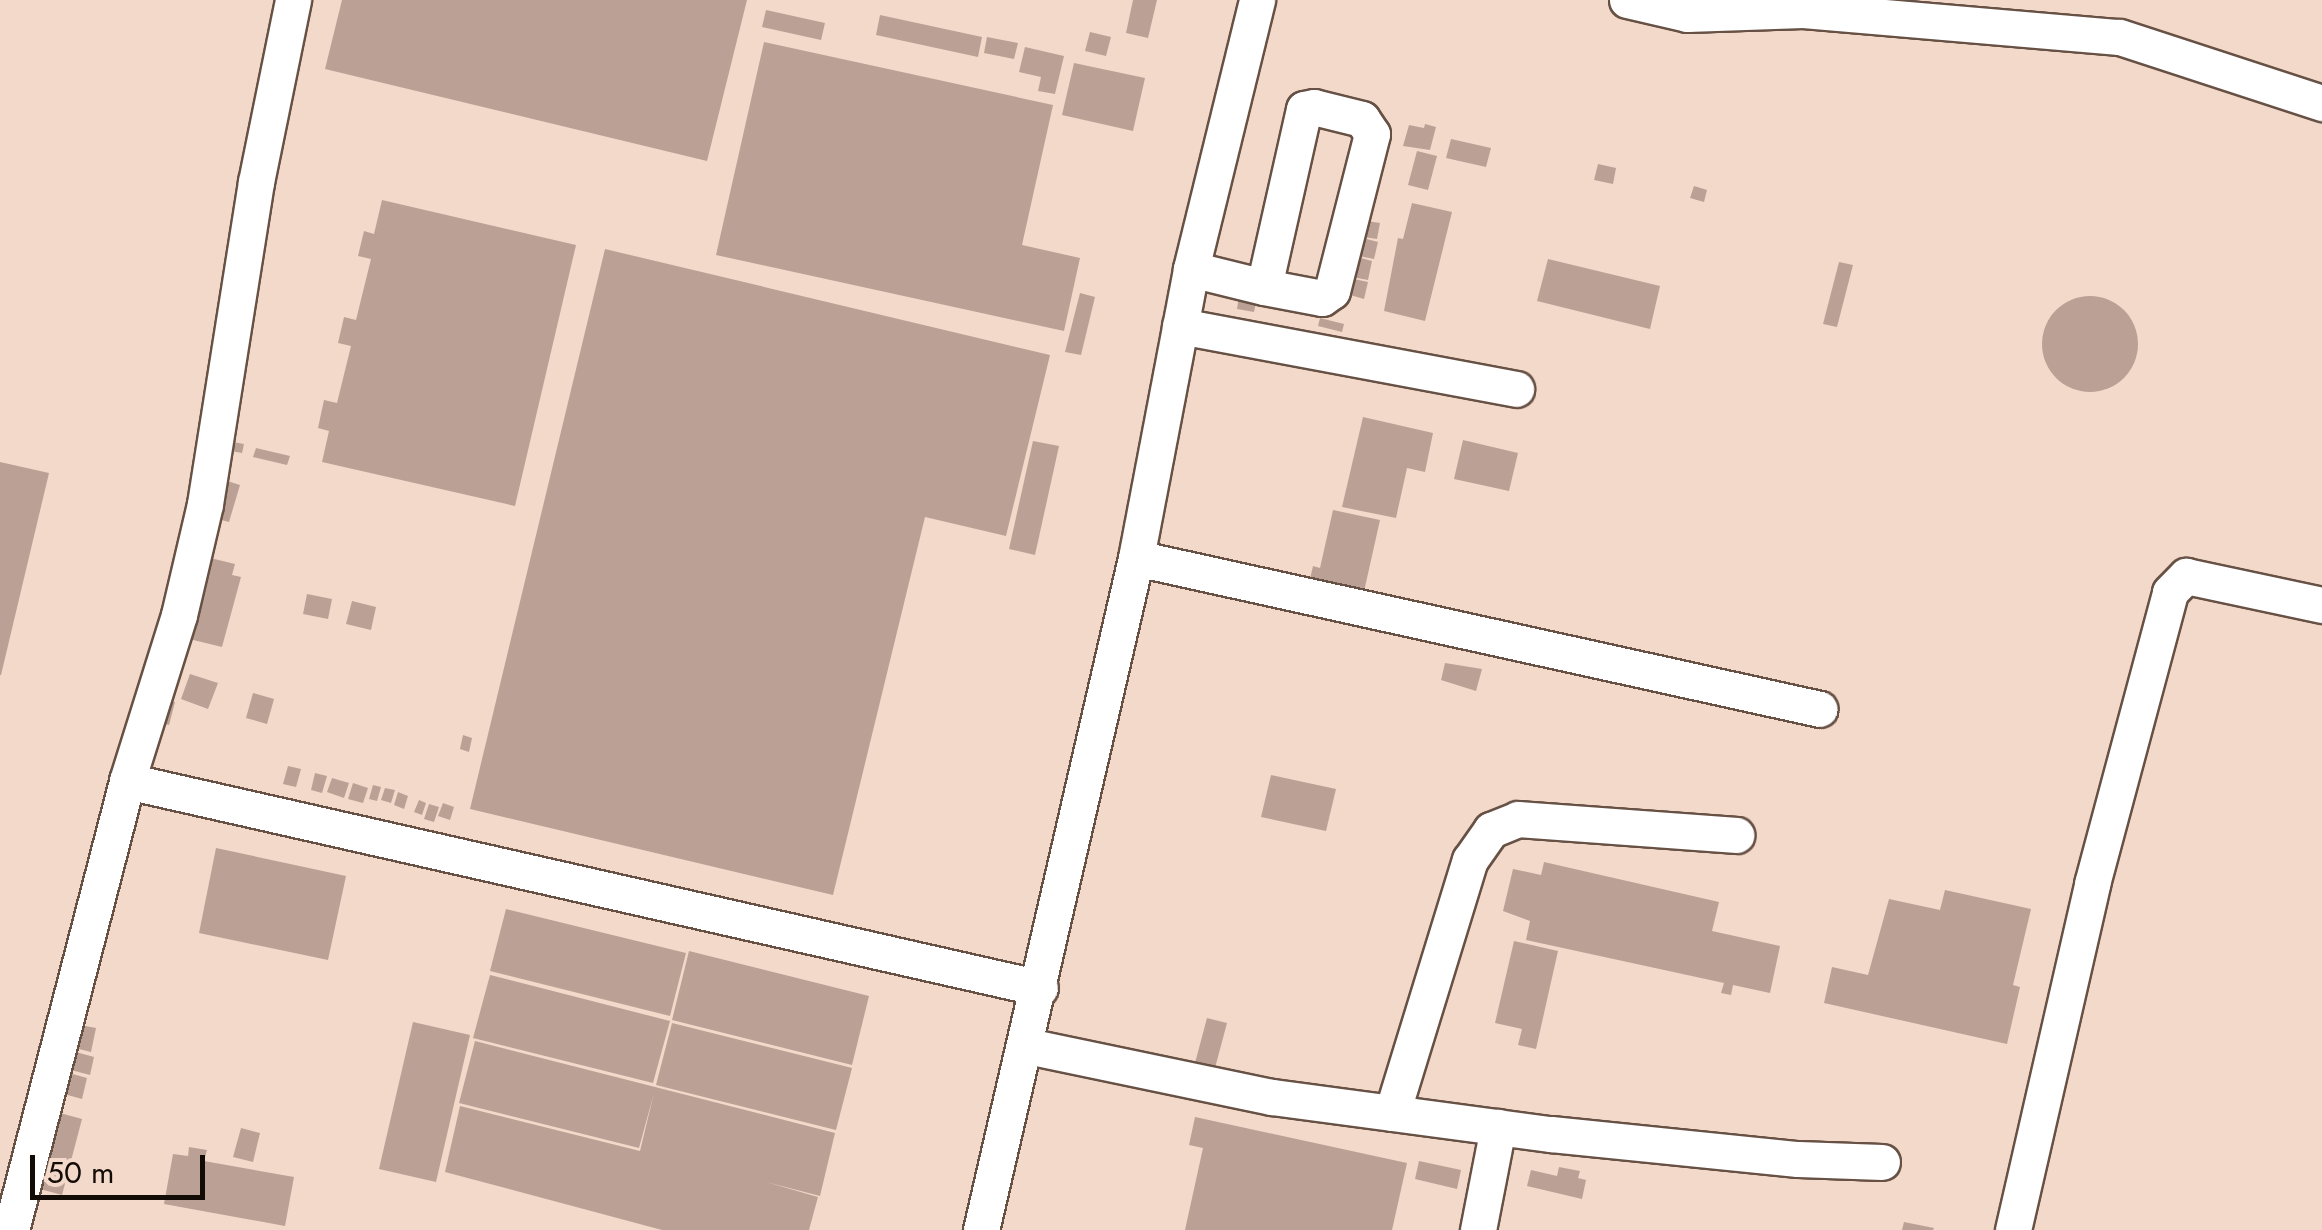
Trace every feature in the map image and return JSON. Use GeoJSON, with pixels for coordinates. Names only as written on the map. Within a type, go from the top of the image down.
{"type":"FeatureCollection","features":[{"type":"Feature","properties":{"kind":"street"},"geometry":{"type":"LineString","coordinates":[[11,1230],[127,781],[178,615],[205,504],[256,182],[292,0]]}},
{"type":"Feature","properties":{"kind":"street"},"geometry":{"type":"LineString","coordinates":[[981,1230],[1027,1046],[1136,558],[1191,269],[1257,0]]}},
{"type":"Feature","properties":{"kind":"street"},"geometry":{"type":"LineString","coordinates":[[1627,0],[1687,14],[1804,10],[2120,38],[2322,103]]}},
{"type":"Feature","properties":{"kind":"street"},"geometry":{"type":"LineString","coordinates":[[1191,269],[1264,287],[1322,298],[1332,291],[1372,134],[1362,120],[1314,107],[1304,109],[1264,287]]}},
{"type":"Feature","properties":{"kind":"street"},"geometry":{"type":"LineString","coordinates":[[1180,326],[1516,389]]}},
{"type":"Feature","properties":{"kind":"street"},"geometry":{"type":"LineString","coordinates":[[1136,558],[1820,709]]}},
{"type":"Feature","properties":{"kind":"street"},"geometry":{"type":"LineString","coordinates":[[2013,1230],[2092,884],[2170,592],[2186,576],[2322,604]]}},
{"type":"Feature","properties":{"kind":"street"},"geometry":{"type":"LineString","coordinates":[[127,781],[1040,988]]}},
{"type":"Feature","properties":{"kind":"street"},"geometry":{"type":"LineString","coordinates":[[1392,1113],[1470,860],[1491,830],[1518,819],[1736,835]]}},
{"type":"Feature","properties":{"kind":"street"},"geometry":{"type":"LineString","coordinates":[[1027,1046],[1272,1097],[1498,1127],[1798,1159],[1882,1162]]}},
{"type":"Feature","properties":{"kind":"street"},"geometry":{"type":"LineString","coordinates":[[1478,1230],[1498,1127]]}},
{"type":"Feature","properties":{"kind":"building"},"geometry":{"type":"Polygon","coordinates":[[[342,0],[747,0],[707,161],[325,69],[342,0]]]}},
{"type":"Feature","properties":{"kind":"building"},"geometry":{"type":"Polygon","coordinates":[[[1133,0],[1157,0],[1148,38],[1126,33],[1133,0]]]}},
{"type":"Feature","properties":{"kind":"building"},"geometry":{"type":"Polygon","coordinates":[[[766,10],[825,23],[821,40],[762,27],[766,10]]]}},
{"type":"Feature","properties":{"kind":"building"},"geometry":{"type":"Polygon","coordinates":[[[880,15],[982,37],[978,57],[876,35],[880,15]]]}},
{"type":"Feature","properties":{"kind":"building"},"geometry":{"type":"Polygon","coordinates":[[[1090,32],[1111,37],[1106,56],[1085,51],[1090,32]]]}},
{"type":"Feature","properties":{"kind":"building"},"geometry":{"type":"Polygon","coordinates":[[[987,37],[1018,43],[1014,59],[984,53],[987,37]]]}},
{"type":"Feature","properties":{"kind":"building"},"geometry":{"type":"Polygon","coordinates":[[[764,42],[1053,105],[1022,245],[1080,258],[1064,331],[716,255],[764,42]]]}},
{"type":"Feature","properties":{"kind":"building"},"geometry":{"type":"Polygon","coordinates":[[[1025,47],[1064,56],[1055,94],[1038,91],[1041,77],[1019,72],[1025,47]]]}},
{"type":"Feature","properties":{"kind":"building"},"geometry":{"type":"Polygon","coordinates":[[[1074,63],[1145,78],[1133,131],[1062,115],[1074,63]]]}},
{"type":"Feature","properties":{"kind":"building"},"geometry":{"type":"Polygon","coordinates":[[[1425,124],[1436,127],[1430,150],[1403,146],[1409,125],[1424,128],[1425,124]]]}},
{"type":"Feature","properties":{"kind":"building"},"geometry":{"type":"Polygon","coordinates":[[[1451,139],[1491,148],[1486,167],[1446,158],[1451,139]]]}},
{"type":"Feature","properties":{"kind":"building"},"geometry":{"type":"Polygon","coordinates":[[[1417,151],[1437,156],[1428,190],[1408,185],[1417,151]]]}},
{"type":"Feature","properties":{"kind":"building"},"geometry":{"type":"Polygon","coordinates":[[[1598,164],[1616,168],[1613,184],[1594,180],[1598,164]]]}},
{"type":"Feature","properties":{"kind":"building"},"geometry":{"type":"Polygon","coordinates":[[[1694,186],[1707,190],[1704,202],[1690,198],[1694,186]]]}},
{"type":"Feature","properties":{"kind":"building"},"geometry":{"type":"Polygon","coordinates":[[[382,200],[576,245],[515,506],[322,462],[329,431],[318,428],[324,400],[337,403],[351,346],[338,343],[344,317],[356,320],[371,259],[358,256],[364,231],[374,234],[382,200]]]}},
{"type":"Feature","properties":{"kind":"building"},"geometry":{"type":"Polygon","coordinates":[[[1412,203],[1452,212],[1425,321],[1384,311],[1398,238],[1403,239],[1412,203]]]}},
{"type":"Feature","properties":{"kind":"building"},"geometry":{"type":"Polygon","coordinates":[[[1367,221],[1380,223],[1377,239],[1364,237],[1367,221]]]}},
{"type":"Feature","properties":{"kind":"building"},"geometry":{"type":"Polygon","coordinates":[[[1363,238],[1378,242],[1374,259],[1359,256],[1363,238]]]}},
{"type":"Feature","properties":{"kind":"building"},"geometry":{"type":"Polygon","coordinates":[[[605,249],[1050,355],[1006,536],[925,517],[833,895],[470,809],[605,249]]]}},
{"type":"Feature","properties":{"kind":"building"},"geometry":{"type":"Polygon","coordinates":[[[1357,257],[1372,261],[1368,280],[1352,277],[1357,257]]]}},
{"type":"Feature","properties":{"kind":"building"},"geometry":{"type":"Polygon","coordinates":[[[1548,259],[1660,286],[1650,329],[1537,301],[1548,259]]]}},
{"type":"Feature","properties":{"kind":"building"},"geometry":{"type":"Polygon","coordinates":[[[1839,262],[1853,265],[1837,327],[1823,324],[1839,262]]]}},
{"type":"Feature","properties":{"kind":"building"},"geometry":{"type":"Polygon","coordinates":[[[1354,279],[1368,282],[1364,299],[1350,295],[1354,279]]]}},
{"type":"Feature","properties":{"kind":"building"},"geometry":{"type":"Polygon","coordinates":[[[1240,290],[1258,293],[1254,312],[1237,309],[1240,290]]]}},
{"type":"Feature","properties":{"kind":"building"},"geometry":{"type":"Polygon","coordinates":[[[1080,293],[1095,297],[1081,355],[1065,352],[1080,293]]]}},
{"type":"Feature","properties":{"kind":"building"},"geometry":{"type":"Polygon","coordinates":[[[2090,296],[2108,300],[2124,310],[2134,326],[2138,344],[2134,362],[2124,378],[2108,388],[2090,392],[2072,388],[2056,378],[2046,362],[2042,344],[2046,326],[2056,310],[2072,300],[2090,296]]]}},
{"type":"Feature","properties":{"kind":"building"},"geometry":{"type":"Polygon","coordinates":[[[1320,318],[1344,324],[1342,332],[1318,326],[1320,318]]]}},
{"type":"Feature","properties":{"kind":"building"},"geometry":{"type":"Polygon","coordinates":[[[1363,417],[1433,433],[1425,472],[1407,468],[1396,518],[1342,507],[1363,417]]]}},
{"type":"Feature","properties":{"kind":"building"},"geometry":{"type":"Polygon","coordinates":[[[1463,440],[1518,453],[1509,491],[1454,479],[1463,440]]]}},
{"type":"Feature","properties":{"kind":"building"},"geometry":{"type":"Polygon","coordinates":[[[1033,441],[1059,446],[1035,555],[1009,549],[1033,441]]]}},
{"type":"Feature","properties":{"kind":"building"},"geometry":{"type":"Polygon","coordinates":[[[233,442],[244,444],[242,453],[231,451],[233,442]]]}},
{"type":"Feature","properties":{"kind":"building"},"geometry":{"type":"Polygon","coordinates":[[[256,448],[290,456],[287,465],[253,457],[256,448]]]}},
{"type":"Feature","properties":{"kind":"building"},"geometry":{"type":"Polygon","coordinates":[[[0,462],[49,473],[1,675],[0,675],[0,462]]]}},
{"type":"Feature","properties":{"kind":"building"},"geometry":{"type":"Polygon","coordinates":[[[221,479],[240,485],[229,522],[210,517],[221,479]]]}},
{"type":"Feature","properties":{"kind":"building"},"geometry":{"type":"Polygon","coordinates":[[[1333,510],[1380,520],[1363,596],[1309,583],[1313,566],[1320,568],[1333,510]]]}},
{"type":"Feature","properties":{"kind":"building"},"geometry":{"type":"Polygon","coordinates":[[[202,556],[235,564],[232,575],[241,577],[222,647],[181,637],[202,556]]]}},
{"type":"Feature","properties":{"kind":"building"},"geometry":{"type":"Polygon","coordinates":[[[307,594],[332,599],[328,619],[303,614],[307,594]]]}},
{"type":"Feature","properties":{"kind":"building"},"geometry":{"type":"Polygon","coordinates":[[[352,601],[376,607],[371,630],[346,624],[352,601]]]}},
{"type":"Feature","properties":{"kind":"building"},"geometry":{"type":"Polygon","coordinates":[[[1445,663],[1482,669],[1476,691],[1441,680],[1445,663]]]}},
{"type":"Feature","properties":{"kind":"building"},"geometry":{"type":"Polygon","coordinates":[[[190,674],[218,683],[208,709],[181,699],[190,674]]]}},
{"type":"Feature","properties":{"kind":"building"},"geometry":{"type":"Polygon","coordinates":[[[253,693],[274,699],[267,724],[246,718],[253,693]]]}},
{"type":"Feature","properties":{"kind":"building"},"geometry":{"type":"Polygon","coordinates":[[[163,699],[175,702],[169,725],[157,722],[163,699]]]}},
{"type":"Feature","properties":{"kind":"building"},"geometry":{"type":"Polygon","coordinates":[[[463,735],[472,738],[469,752],[460,749],[463,735]]]}},
{"type":"Feature","properties":{"kind":"building"},"geometry":{"type":"Polygon","coordinates":[[[288,766],[301,769],[296,787],[283,784],[288,766]]]}},
{"type":"Feature","properties":{"kind":"building"},"geometry":{"type":"Polygon","coordinates":[[[315,773],[327,776],[322,793],[311,790],[315,773]]]}},
{"type":"Feature","properties":{"kind":"building"},"geometry":{"type":"Polygon","coordinates":[[[1271,775],[1336,789],[1326,831],[1261,817],[1271,775]]]}},
{"type":"Feature","properties":{"kind":"building"},"geometry":{"type":"Polygon","coordinates":[[[332,778],[349,783],[344,798],[327,792],[332,778]]]}},
{"type":"Feature","properties":{"kind":"building"},"geometry":{"type":"Polygon","coordinates":[[[353,783],[368,788],[363,803],[348,799],[353,783]]]}},
{"type":"Feature","properties":{"kind":"building"},"geometry":{"type":"Polygon","coordinates":[[[373,785],[381,787],[377,801],[369,799],[373,785]]]}},
{"type":"Feature","properties":{"kind":"building"},"geometry":{"type":"Polygon","coordinates":[[[385,788],[395,790],[391,803],[381,800],[385,788]]]}},
{"type":"Feature","properties":{"kind":"building"},"geometry":{"type":"Polygon","coordinates":[[[398,792],[408,796],[404,809],[394,805],[398,792]]]}},
{"type":"Feature","properties":{"kind":"building"},"geometry":{"type":"Polygon","coordinates":[[[419,800],[426,803],[422,815],[414,812],[419,800]]]}},
{"type":"Feature","properties":{"kind":"building"},"geometry":{"type":"Polygon","coordinates":[[[443,803],[454,807],[450,820],[438,816],[443,803]]]}},
{"type":"Feature","properties":{"kind":"building"},"geometry":{"type":"Polygon","coordinates":[[[429,804],[439,807],[434,822],[424,819],[429,804]]]}},
{"type":"Feature","properties":{"kind":"building"},"geometry":{"type":"Polygon","coordinates":[[[216,848],[346,876],[328,960],[199,933],[216,848]]]}},
{"type":"Feature","properties":{"kind":"building"},"geometry":{"type":"Polygon","coordinates":[[[1544,862],[1719,902],[1712,931],[1780,946],[1770,993],[1733,985],[1731,995],[1721,993],[1724,983],[1526,940],[1530,921],[1503,911],[1513,869],[1541,875],[1544,862]]]}},
{"type":"Feature","properties":{"kind":"building"},"geometry":{"type":"Polygon","coordinates":[[[1945,890],[2031,909],[2013,985],[2020,987],[2007,1044],[1824,1003],[1832,967],[1868,975],[1889,899],[1940,910],[1945,890]]]}},
{"type":"Feature","properties":{"kind":"building"},"geometry":{"type":"Polygon","coordinates":[[[506,909],[686,953],[670,1016],[490,971],[506,909]]]}},
{"type":"Feature","properties":{"kind":"building"},"geometry":{"type":"Polygon","coordinates":[[[1514,941],[1558,951],[1536,1049],[1518,1045],[1522,1029],[1495,1023],[1514,941]]]}},
{"type":"Feature","properties":{"kind":"building"},"geometry":{"type":"Polygon","coordinates":[[[689,951],[869,996],[852,1065],[672,1020],[689,951]]]}},
{"type":"Feature","properties":{"kind":"building"},"geometry":{"type":"Polygon","coordinates":[[[490,975],[670,1021],[653,1083],[473,1038],[490,975]]]}},
{"type":"Feature","properties":{"kind":"building"},"geometry":{"type":"Polygon","coordinates":[[[1207,1018],[1227,1023],[1215,1068],[1195,1063],[1207,1018]]]}},
{"type":"Feature","properties":{"kind":"building"},"geometry":{"type":"Polygon","coordinates":[[[413,1022],[470,1035],[436,1182],[379,1169],[413,1022]]]}},
{"type":"Feature","properties":{"kind":"building"},"geometry":{"type":"Polygon","coordinates":[[[672,1023],[852,1068],[836,1130],[656,1085],[672,1023]]]}},
{"type":"Feature","properties":{"kind":"building"},"geometry":{"type":"Polygon","coordinates":[[[80,1025],[96,1028],[91,1052],[75,1048],[80,1025]]]}},
{"type":"Feature","properties":{"kind":"building"},"geometry":{"type":"Polygon","coordinates":[[[475,1041],[835,1133],[820,1196],[766,1182],[818,1197],[809,1230],[662,1230],[445,1172],[460,1106],[640,1151],[654,1093],[639,1148],[459,1103],[475,1041]]]}},
{"type":"Feature","properties":{"kind":"building"},"geometry":{"type":"Polygon","coordinates":[[[76,1052],[94,1057],[90,1075],[71,1070],[76,1052]]]}},
{"type":"Feature","properties":{"kind":"building"},"geometry":{"type":"Polygon","coordinates":[[[69,1073],[87,1078],[82,1099],[64,1094],[69,1073]]]}},
{"type":"Feature","properties":{"kind":"building"},"geometry":{"type":"Polygon","coordinates":[[[60,1113],[82,1119],[62,1195],[40,1189],[60,1113]]]}},
{"type":"Feature","properties":{"kind":"building"},"geometry":{"type":"Polygon","coordinates":[[[1195,1117],[1407,1163],[1392,1230],[1185,1230],[1203,1148],[1189,1145],[1195,1117]]]}},
{"type":"Feature","properties":{"kind":"building"},"geometry":{"type":"Polygon","coordinates":[[[241,1128],[260,1133],[253,1162],[233,1157],[241,1128]]]}},
{"type":"Feature","properties":{"kind":"building"},"geometry":{"type":"Polygon","coordinates":[[[189,1147],[207,1150],[204,1161],[294,1177],[285,1226],[164,1204],[173,1154],[188,1156],[189,1147]]]}},
{"type":"Feature","properties":{"kind":"building"},"geometry":{"type":"Polygon","coordinates":[[[1419,1161],[1461,1170],[1457,1189],[1415,1179],[1419,1161]]]}},
{"type":"Feature","properties":{"kind":"building"},"geometry":{"type":"Polygon","coordinates":[[[1559,1167],[1580,1171],[1578,1178],[1586,1180],[1582,1199],[1527,1186],[1531,1170],[1557,1176],[1559,1167]]]}},
{"type":"Feature","properties":{"kind":"building"},"geometry":{"type":"Polygon","coordinates":[[[1904,1222],[1934,1228],[1902,1230],[1904,1222]]]}}]}
